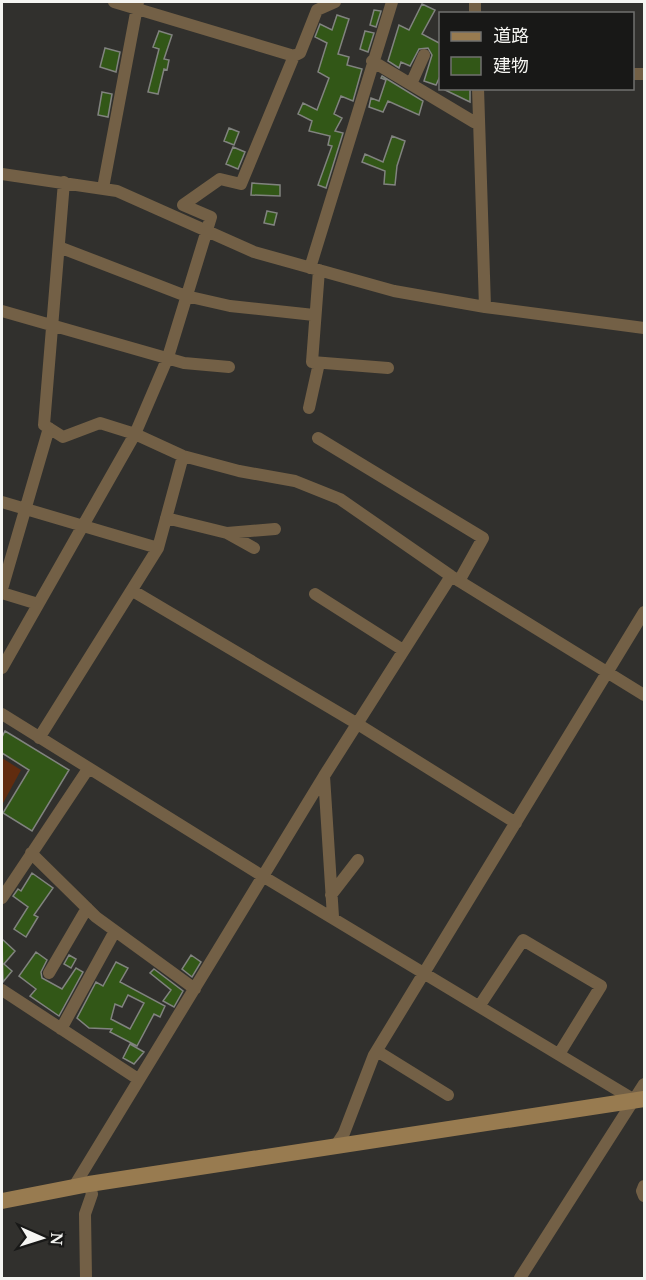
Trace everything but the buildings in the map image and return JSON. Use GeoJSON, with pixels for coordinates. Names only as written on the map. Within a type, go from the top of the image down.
{"type":"FeatureCollection","features":[{"type":"Feature","properties":{"kind":"street"},"geometry":{"type":"LineString","coordinates":[[114,2],[137,5],[294,56]]}},
{"type":"Feature","properties":{"kind":"street"},"geometry":{"type":"LineString","coordinates":[[2,668],[135,434],[168,357],[211,216],[183,205],[220,178],[241,184],[294,56],[300,53],[317,10],[335,2]]}},
{"type":"Feature","properties":{"kind":"street"},"geometry":{"type":"LineString","coordinates":[[388,368],[312,362],[315,269],[372,61],[392,2]]}},
{"type":"Feature","properties":{"kind":"street"},"geometry":{"type":"LineString","coordinates":[[103,188],[137,5]]}},
{"type":"Feature","properties":{"kind":"street"},"geometry":{"type":"LineString","coordinates":[[411,84],[424,55]]}},
{"type":"Feature","properties":{"kind":"street"},"geometry":{"type":"LineString","coordinates":[[372,61],[474,122],[479,122]]}},
{"type":"Feature","properties":{"kind":"street"},"geometry":{"type":"LineString","coordinates":[[478,90],[485,307]]}},
{"type":"Feature","properties":{"kind":"street"},"geometry":{"type":"LineString","coordinates":[[2,174],[117,191],[254,252],[394,291],[485,307],[645,328]]}},
{"type":"Feature","properties":{"kind":"street"},"geometry":{"type":"LineString","coordinates":[[64,182],[44,425],[63,437],[100,423],[135,434],[183,456],[239,471],[296,481],[340,499],[455,578],[645,695]]}},
{"type":"Feature","properties":{"kind":"street"},"geometry":{"type":"LineString","coordinates":[[59,246],[186,297],[230,306],[314,315]]}},
{"type":"Feature","properties":{"kind":"street"},"geometry":{"type":"LineString","coordinates":[[2,311],[184,363],[229,367]]}},
{"type":"Feature","properties":{"kind":"street"},"geometry":{"type":"LineString","coordinates":[[309,408],[319,363]]}},
{"type":"Feature","properties":{"kind":"street"},"geometry":{"type":"LineString","coordinates":[[38,604],[2,591],[23,509],[48,428]]}},
{"type":"Feature","properties":{"kind":"street"},"geometry":{"type":"LineString","coordinates":[[81,1186],[138,1079],[264,877],[356,723],[483,538],[318,438]]}},
{"type":"Feature","properties":{"kind":"street"},"geometry":{"type":"LineString","coordinates":[[39,738],[158,548],[183,456]]}},
{"type":"Feature","properties":{"kind":"street"},"geometry":{"type":"LineString","coordinates":[[2,502],[158,548]]}},
{"type":"Feature","properties":{"kind":"street"},"geometry":{"type":"LineString","coordinates":[[166,518],[227,533],[254,548]]}},
{"type":"Feature","properties":{"kind":"street"},"geometry":{"type":"LineString","coordinates":[[227,533],[275,529]]}},
{"type":"Feature","properties":{"kind":"street"},"geometry":{"type":"LineString","coordinates":[[133,591],[356,723],[516,823]]}},
{"type":"Feature","properties":{"kind":"street"},"geometry":{"type":"LineString","coordinates":[[315,594],[404,650]]}},
{"type":"Feature","properties":{"kind":"street"},"geometry":{"type":"LineString","coordinates":[[335,1147],[344,1133],[377,1051],[645,612]]}},
{"type":"Feature","properties":{"kind":"street"},"geometry":{"type":"LineString","coordinates":[[2,714],[264,877],[641,1102]]}},
{"type":"Feature","properties":{"kind":"street"},"geometry":{"type":"LineString","coordinates":[[2,898],[88,769]]}},
{"type":"Feature","properties":{"kind":"street"},"geometry":{"type":"LineString","coordinates":[[324,776],[333,917]]}},
{"type":"Feature","properties":{"kind":"street"},"geometry":{"type":"LineString","coordinates":[[31,853],[87,908],[195,989]]}},
{"type":"Feature","properties":{"kind":"street"},"geometry":{"type":"LineString","coordinates":[[331,895],[358,860]]}},
{"type":"Feature","properties":{"kind":"street"},"geometry":{"type":"LineString","coordinates":[[49,972],[87,908]]}},
{"type":"Feature","properties":{"kind":"street"},"geometry":{"type":"LineString","coordinates":[[60,1029],[115,931]]}},
{"type":"Feature","properties":{"kind":"street"},"geometry":{"type":"LineString","coordinates":[[480,1005],[523,940],[601,986],[559,1054]]}},
{"type":"Feature","properties":{"kind":"street"},"geometry":{"type":"LineString","coordinates":[[2,990],[138,1079]]}},
{"type":"Feature","properties":{"kind":"street"},"geometry":{"type":"LineString","coordinates":[[377,1051],[448,1095]]}},
{"type":"Feature","properties":{"kind":"street"},"geometry":{"type":"LineString","coordinates":[[520,1278],[641,1102],[645,1084]]}},
{"type":"Feature","properties":{"kind":"street"},"geometry":{"type":"LineString","coordinates":[[2,1201],[81,1186],[641,1102]]}},
{"type":"Feature","properties":{"kind":"street"},"geometry":{"type":"LineString","coordinates":[[81,1186],[92,1194],[85,1214],[86,1278]]}},
{"type":"Feature","properties":{"kind":"street"},"geometry":{"type":"LineString","coordinates":[[645,1186],[642,1191],[645,1196]]}},
{"type":"Feature","properties":{"kind":"shaded area"},"geometry":{"type":"Polygon","coordinates":[[[2,758],[21,770],[2,805],[2,758]]]}}]}
